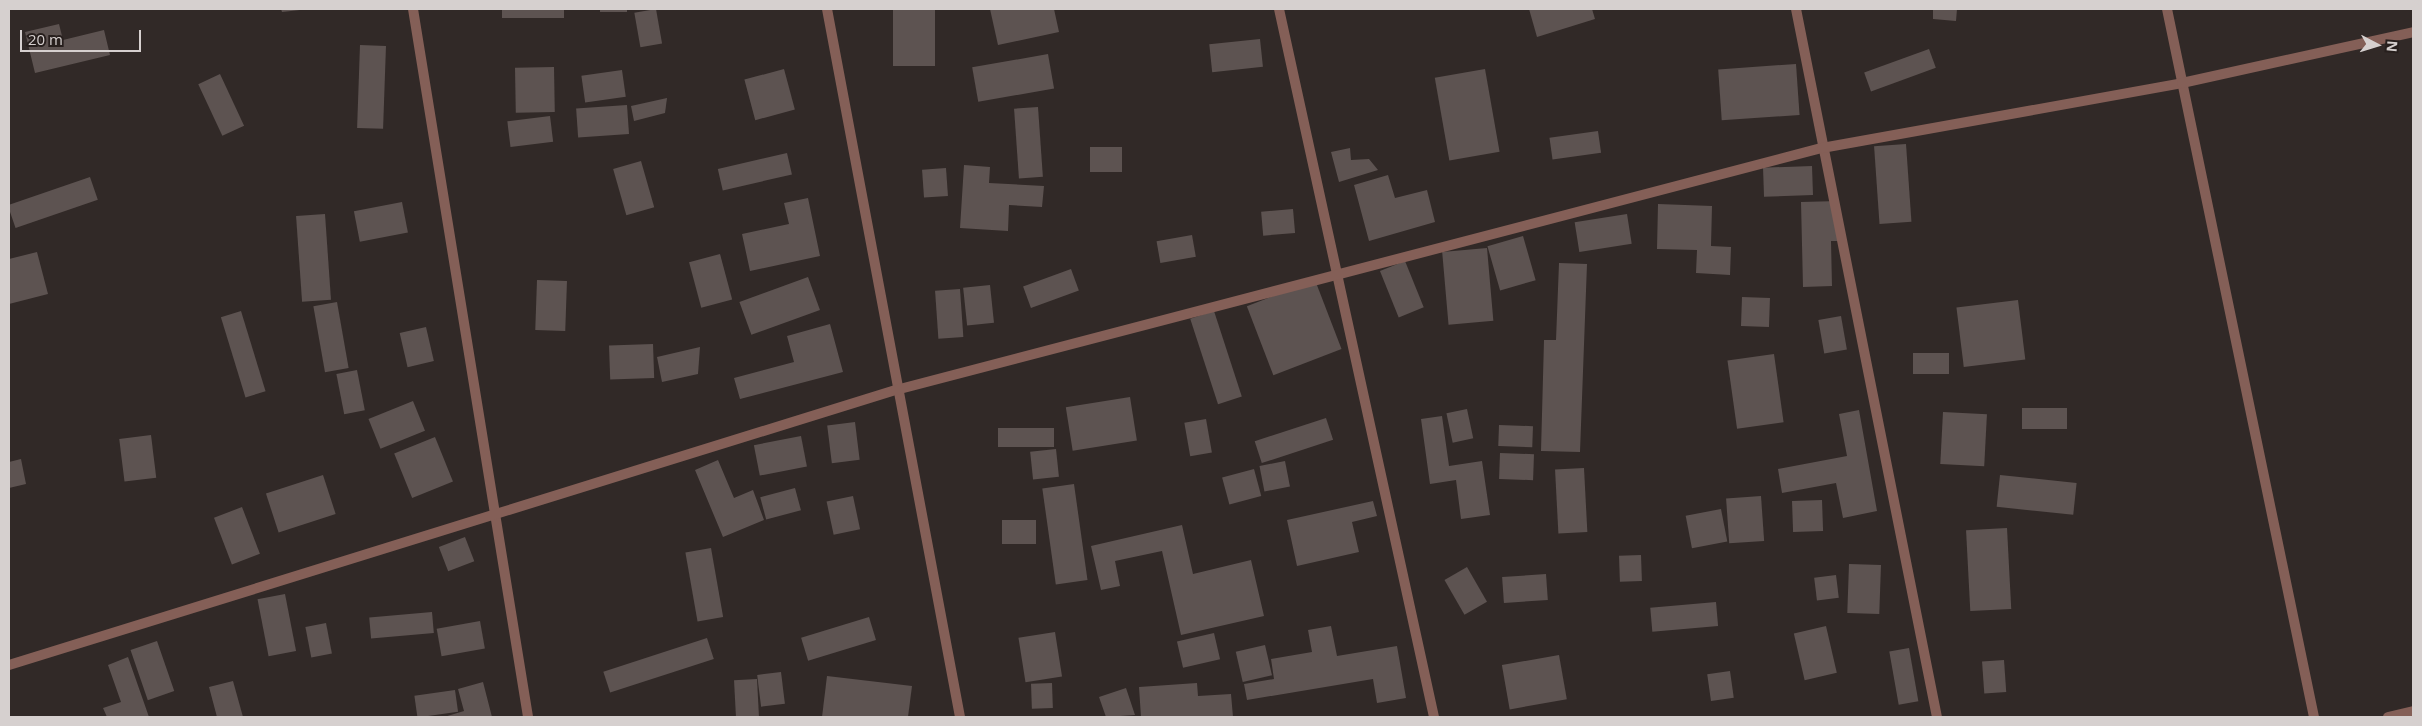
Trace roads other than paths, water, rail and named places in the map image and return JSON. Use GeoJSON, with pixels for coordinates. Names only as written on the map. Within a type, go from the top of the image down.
{"type":"FeatureCollection","features":[{"type":"Feature","properties":{"kind":"street"},"geometry":{"type":"LineString","coordinates":[[413,9],[528,717]]}},
{"type":"Feature","properties":{"kind":"street"},"geometry":{"type":"LineString","coordinates":[[827,9],[896,390],[960,717]]}},
{"type":"Feature","properties":{"kind":"street"},"geometry":{"type":"LineString","coordinates":[[1279,9],[1339,274],[1434,717]]}},
{"type":"Feature","properties":{"kind":"street"},"geometry":{"type":"LineString","coordinates":[[1796,9],[1822,148],[1937,717]]}},
{"type":"Feature","properties":{"kind":"street"},"geometry":{"type":"LineString","coordinates":[[2167,9],[2314,717]]}},
{"type":"Feature","properties":{"kind":"street"},"geometry":{"type":"LineString","coordinates":[[9,665],[896,390],[1822,148],[2182,83],[2413,32]]}},
{"type":"Feature","properties":{"kind":"street"},"geometry":{"type":"LineString","coordinates":[[2388,717],[2413,711]]}}]}
